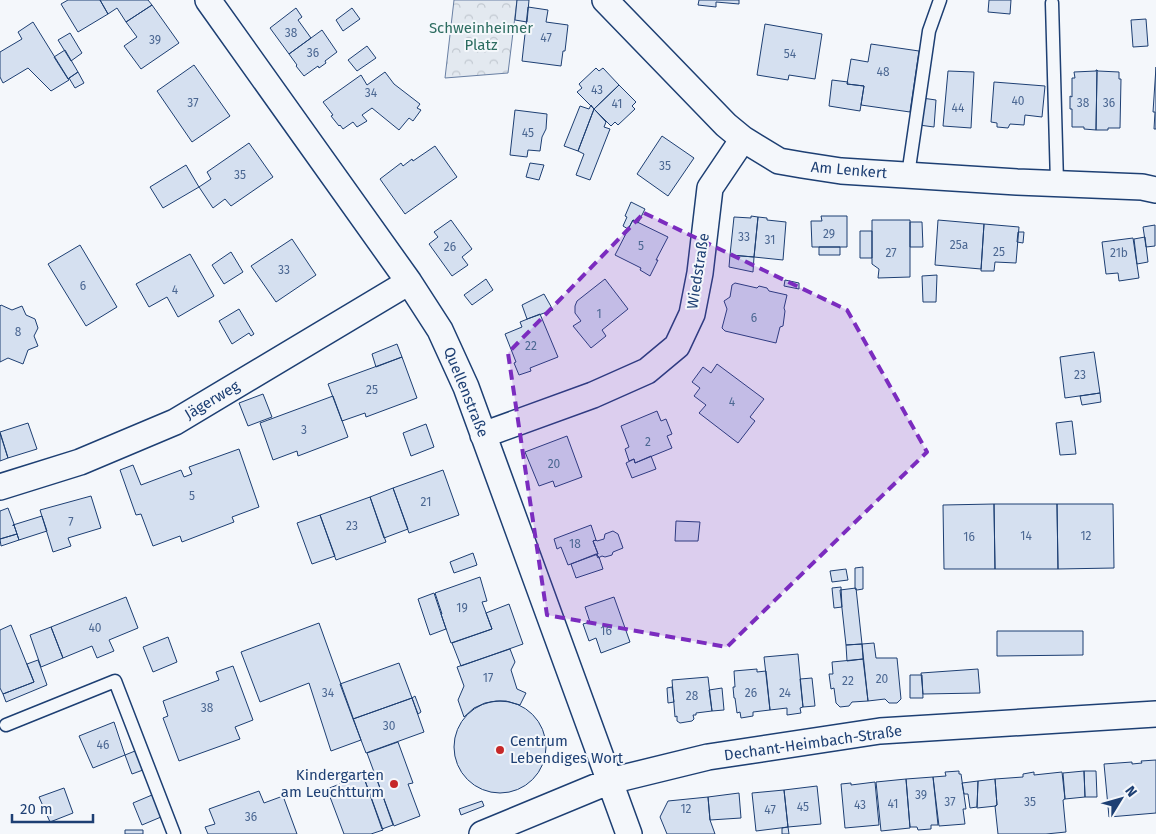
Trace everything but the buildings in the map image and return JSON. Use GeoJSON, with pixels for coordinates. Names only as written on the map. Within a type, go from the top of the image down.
{"type":"FeatureCollection","features":[{"type":"Feature","properties":{"kind":"street","name":"Quellenstraße"},"geometry":{"type":"LineString","coordinates":[[208,0],[409,282],[440,330],[466,387],[629,834]]}},
{"type":"Feature","properties":{"kind":"street","name":"Am Lenkert"},"geometry":{"type":"LineString","coordinates":[[605,0],[726,125],[743,139],[779,161],[841,170],[1142,187],[1156,190]]}},
{"type":"Feature","properties":{"kind":"street","name":"Wiedstraße"},"geometry":{"type":"LineString","coordinates":[[483,435],[593,395],[647,371],[677,346],[692,314],[700,273],[710,188],[743,139]]}},
{"type":"Feature","properties":{"kind":"street","name":"Jägerweg"},"geometry":{"type":"LineString","coordinates":[[0,487],[80,462],[175,422],[409,282]]}},
{"type":"Feature","properties":{"kind":"street","name":"Dechant-Heimbach-Straße"},"geometry":{"type":"LineString","coordinates":[[482,834],[610,781],[708,757],[880,731],[1156,714]]}},
{"type":"Feature","properties":{"kind":"lane"},"geometry":{"type":"LineString","coordinates":[[908,175],[929,31],[940,0]]}},
{"type":"Feature","properties":{"kind":"lane"},"geometry":{"type":"LineString","coordinates":[[1052,3],[1056,183]]}},
{"type":"Feature","properties":{"kind":"lane"},"geometry":{"type":"LineString","coordinates":[[6,725],[115,681],[174,834]]}},
{"type":"Feature","properties":{"kind":"highlighted area"},"geometry":{"type":"Polygon","coordinates":[[[644,213],[847,310],[927,452],[727,647],[547,615],[508,353],[644,213]]]}},
{"type":"Feature","properties":{"kind":"green space","name":"Schweinheimer Platz"},"geometry":{"type":"Polygon","coordinates":[[[454,0],[517,0],[508,73],[445,78],[454,0]]]}},
{"type":"Feature","properties":{"kind":"place","name":"Centrum Lebendiges Wort"},"geometry":{"type":"Point","coordinates":[500,750]}},
{"type":"Feature","properties":{"kind":"place","name":"Kindergarten am Leuchtturm"},"geometry":{"type":"Point","coordinates":[394,784]}}]}
